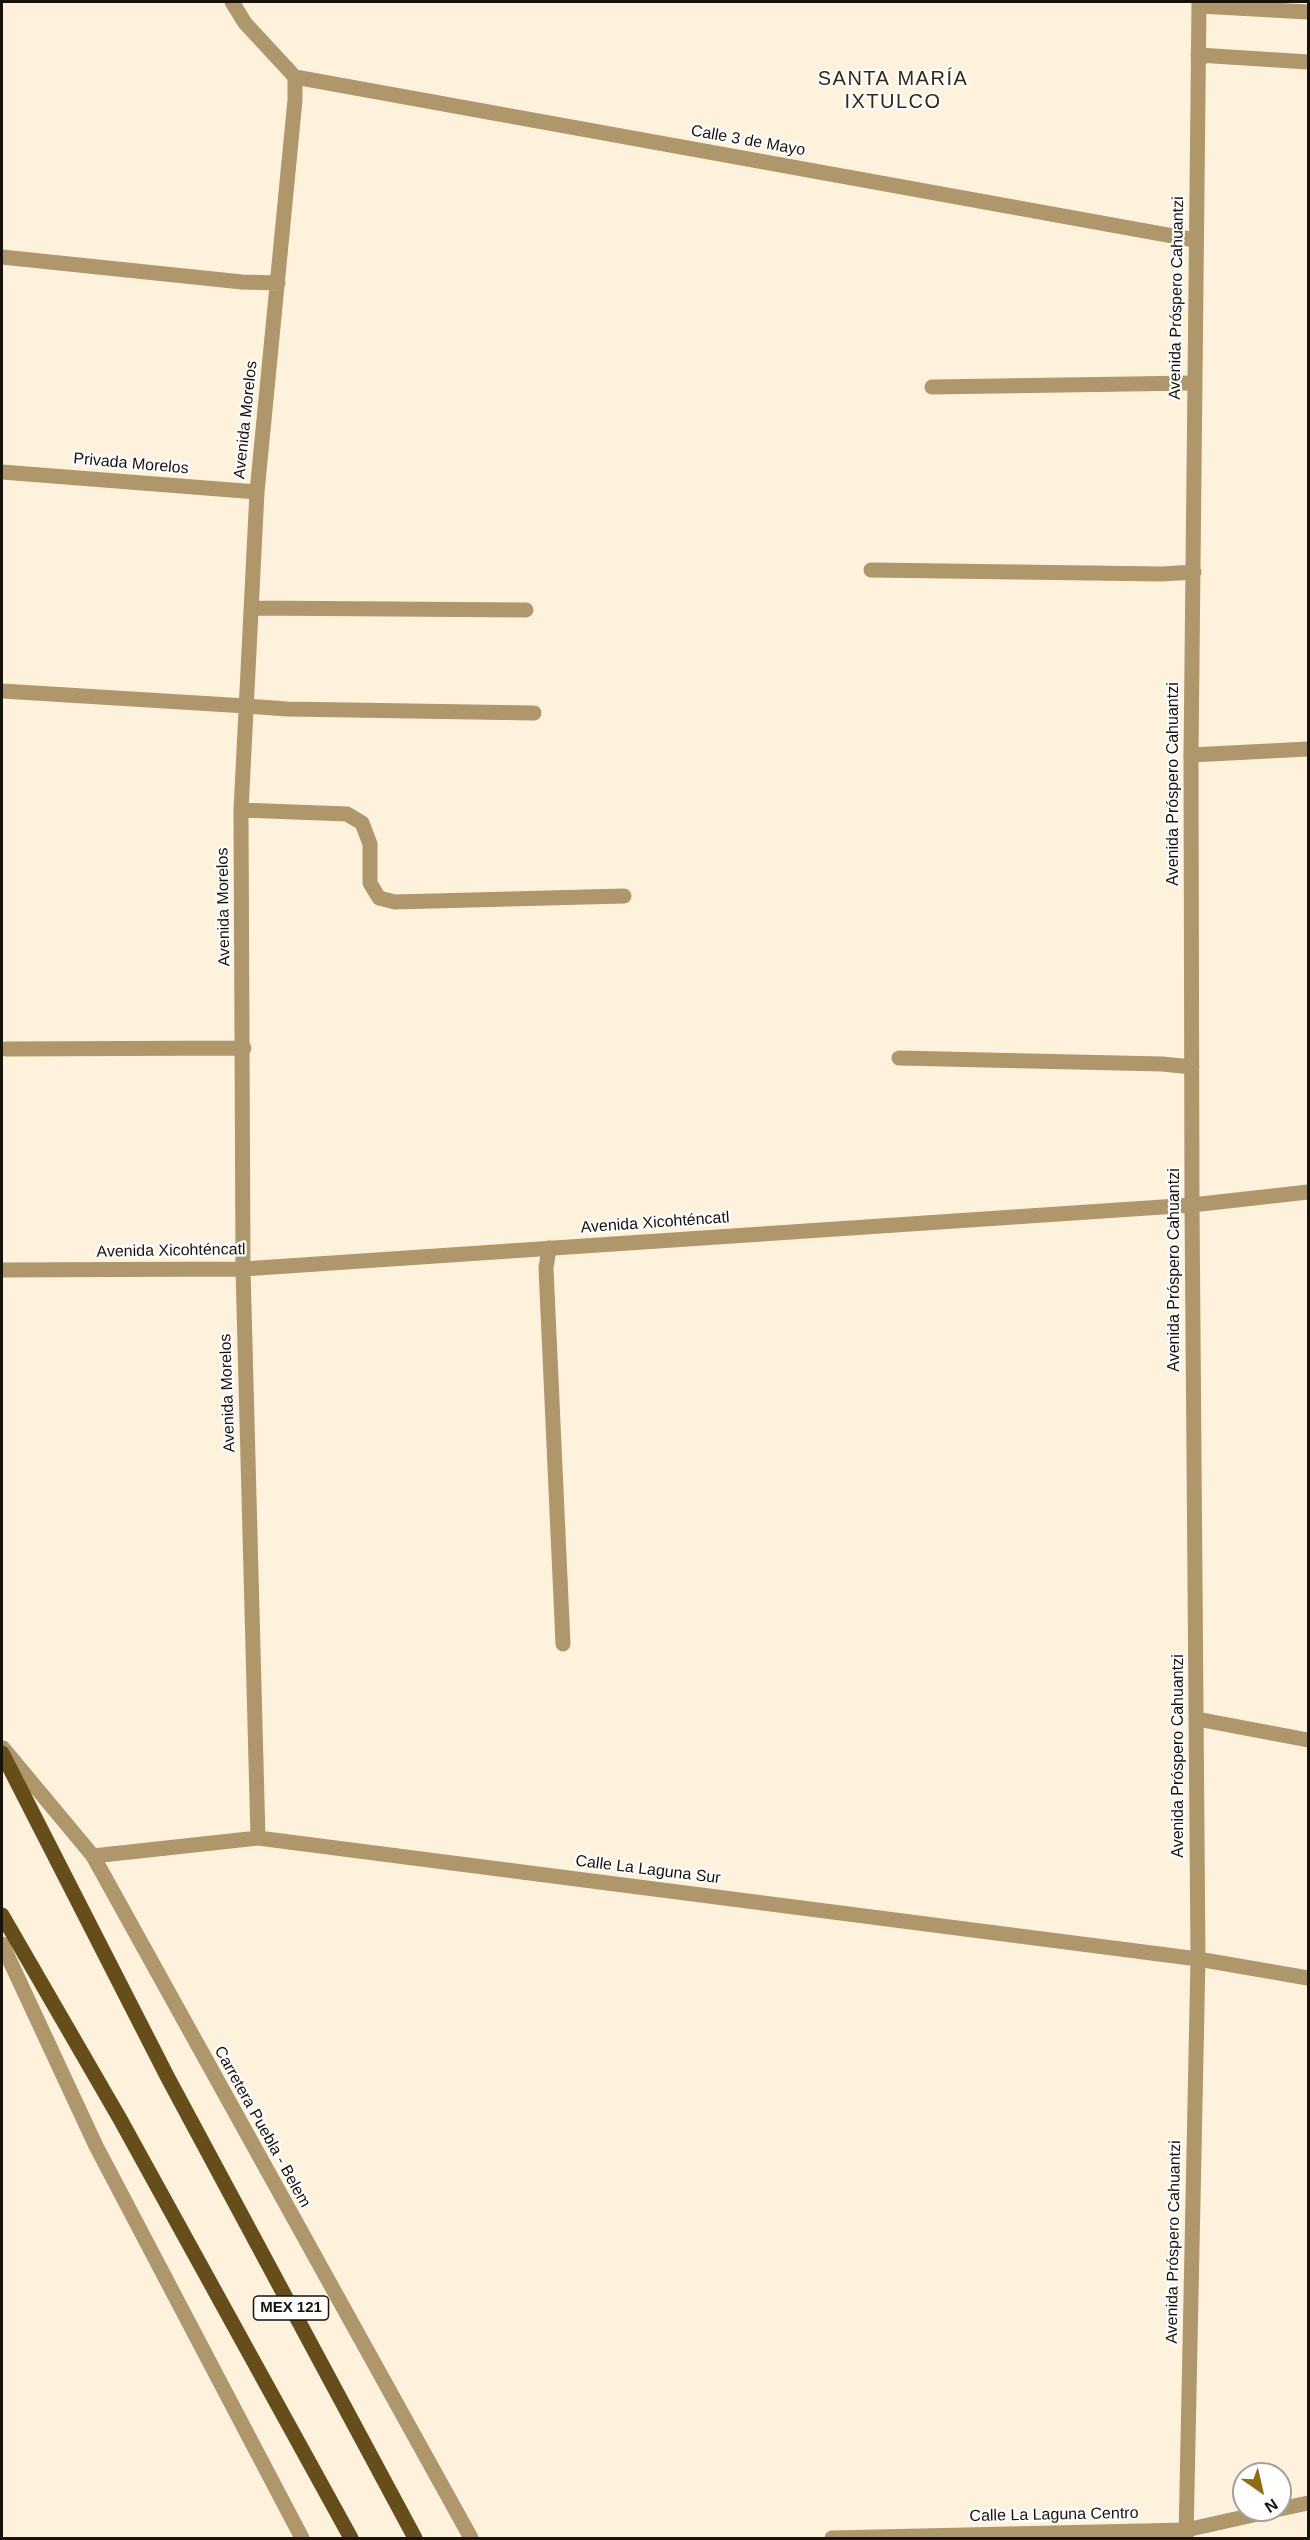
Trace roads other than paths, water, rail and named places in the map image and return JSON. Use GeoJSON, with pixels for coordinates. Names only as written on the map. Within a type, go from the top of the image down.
{"type":"FeatureCollection","features":[{"type":"Feature","properties":{"kind":"main road","name":"MEX 121"},"geometry":{"type":"LineString","coordinates":[[2,1753],[168,2078],[415,2538]]}},
{"type":"Feature","properties":{"kind":"main road","name":"MEX 121"},"geometry":{"type":"LineString","coordinates":[[2,1916],[120,2119],[351,2538]]}},
{"type":"Feature","properties":{"kind":"street"},"geometry":{"type":"LineString","coordinates":[[232,2],[245,23],[295,77]]}},
{"type":"Feature","properties":{"kind":"street"},"geometry":{"type":"LineString","coordinates":[[1199,4],[1308,12]]}},
{"type":"Feature","properties":{"kind":"street","name":"Avenida Próspero Cahuantzi"},"geometry":{"type":"LineString","coordinates":[[1186,2534],[1198,1959],[1191,755],[1199,4]]}},
{"type":"Feature","properties":{"kind":"street"},"geometry":{"type":"LineString","coordinates":[[1198,55],[1308,62]]}},
{"type":"Feature","properties":{"kind":"street","name":"Calle 3 de Mayo"},"geometry":{"type":"LineString","coordinates":[[295,77],[1195,240]]}},
{"type":"Feature","properties":{"kind":"street","name":"Avenida Morelos"},"geometry":{"type":"LineString","coordinates":[[258,1838],[243,1269],[242,810],[257,492],[296,100],[295,77]]}},
{"type":"Feature","properties":{"kind":"street"},"geometry":{"type":"LineString","coordinates":[[2,257],[242,282],[278,283]]}},
{"type":"Feature","properties":{"kind":"street"},"geometry":{"type":"LineString","coordinates":[[932,387],[1194,383]]}},
{"type":"Feature","properties":{"kind":"street","name":"Privada Morelos"},"geometry":{"type":"LineString","coordinates":[[2,472],[257,492]]}},
{"type":"Feature","properties":{"kind":"street"},"geometry":{"type":"LineString","coordinates":[[871,570],[1162,574],[1194,572]]}},
{"type":"Feature","properties":{"kind":"street"},"geometry":{"type":"LineString","coordinates":[[252,608],[526,610]]}},
{"type":"Feature","properties":{"kind":"street"},"geometry":{"type":"LineString","coordinates":[[2,691],[287,709],[534,713]]}},
{"type":"Feature","properties":{"kind":"street"},"geometry":{"type":"LineString","coordinates":[[1191,755],[1308,749]]}},
{"type":"Feature","properties":{"kind":"street"},"geometry":{"type":"LineString","coordinates":[[242,810],[347,814],[362,823],[370,844],[370,883],[379,898],[395,902],[624,896]]}},
{"type":"Feature","properties":{"kind":"street"},"geometry":{"type":"LineString","coordinates":[[6,1049],[244,1048]]}},
{"type":"Feature","properties":{"kind":"street"},"geometry":{"type":"LineString","coordinates":[[899,1058],[1162,1064],[1192,1067]]}},
{"type":"Feature","properties":{"kind":"street","name":"Avenida Xicohténcatl"},"geometry":{"type":"LineString","coordinates":[[2,1270],[243,1269],[1192,1205],[1308,1192]]}},
{"type":"Feature","properties":{"kind":"street"},"geometry":{"type":"LineString","coordinates":[[549,1248],[546,1268],[563,1644]]}},
{"type":"Feature","properties":{"kind":"street"},"geometry":{"type":"LineString","coordinates":[[1197,1719],[1308,1740]]}},
{"type":"Feature","properties":{"kind":"street","name":"Carretera Puebla - Belem"},"geometry":{"type":"LineString","coordinates":[[2,1746],[93,1856],[471,2538]]}},
{"type":"Feature","properties":{"kind":"street","name":"Calle La Laguna Sur"},"geometry":{"type":"LineString","coordinates":[[93,1856],[258,1838],[1198,1959],[1308,1978]]}},
{"type":"Feature","properties":{"kind":"street"},"geometry":{"type":"LineString","coordinates":[[2,1944],[96,2146],[302,2538]]}},
{"type":"Feature","properties":{"kind":"street","name":"Calle La Laguna Centro"},"geometry":{"type":"LineString","coordinates":[[1292,2507],[1308,2503]]}},
{"type":"Feature","properties":{"kind":"street","name":"Calle La Laguna Centro"},"geometry":{"type":"LineString","coordinates":[[832,2538],[1186,2534],[1232,2522]]}},
{"type":"Feature","properties":{"kind":"district","name":"SANTA MARÍA IXTULCO"},"geometry":{"type":"Point","coordinates":[893,90]}}]}
